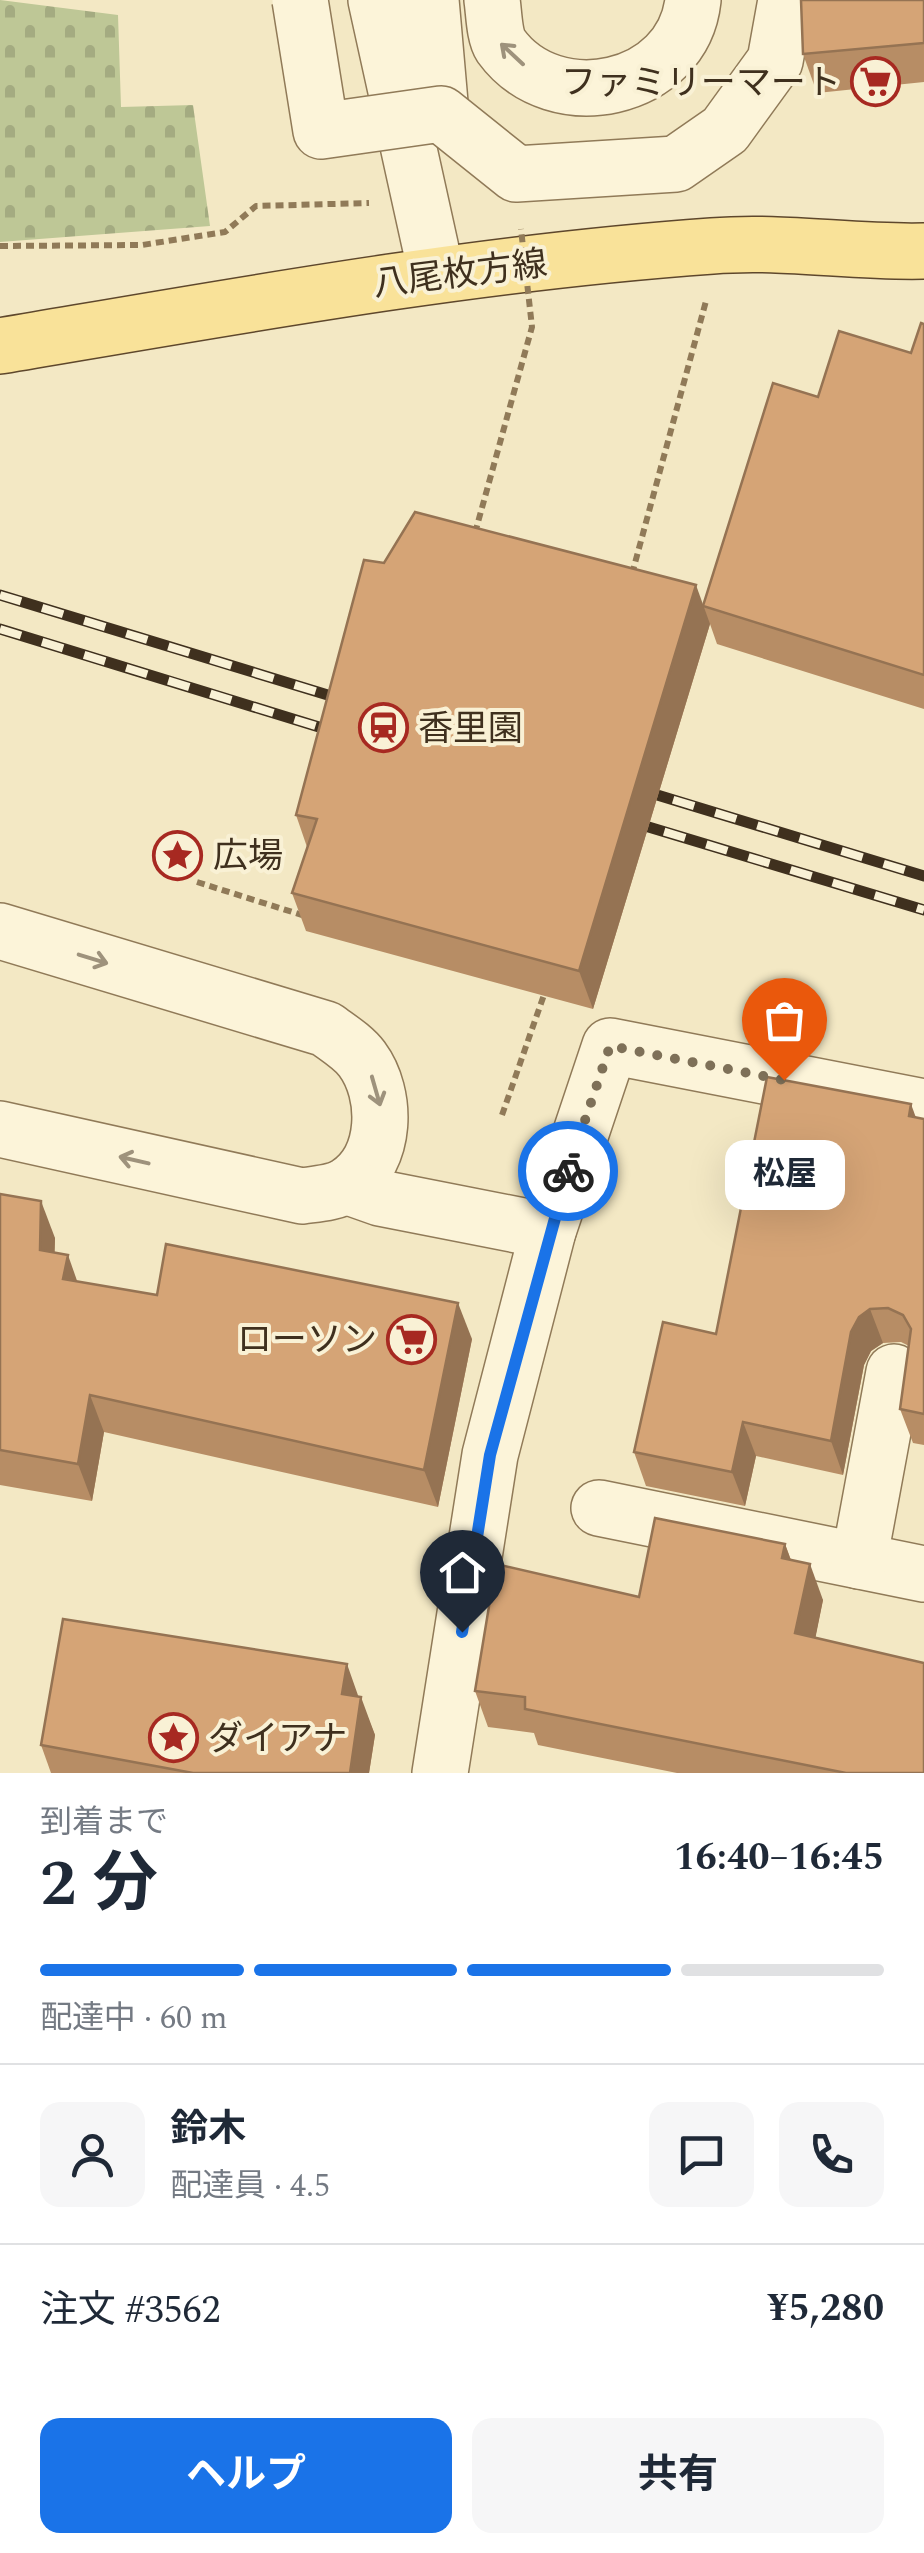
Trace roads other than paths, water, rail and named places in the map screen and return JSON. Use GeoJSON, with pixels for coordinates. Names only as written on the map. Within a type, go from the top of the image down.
{"type":"FeatureCollection","features":[{"type":"Feature","properties":{"kind":"main road","name":"八尾枚方線"},"geometry":{"type":"LineString","coordinates":[[0,346],[436,272],[716,245],[924,250]]}},
{"type":"Feature","properties":{"kind":"street"},"geometry":{"type":"LineString","coordinates":[[300,0],[321,131],[441,114]]}},
{"type":"Feature","properties":{"kind":"street"},"geometry":{"type":"LineString","coordinates":[[376,0],[436,272]]}},
{"type":"Feature","properties":{"kind":"street"},"geometry":{"type":"LineString","coordinates":[[431,0],[441,114],[516,174],[676,164],[725,130],[775,61],[786,0]]}},
{"type":"Feature","properties":{"kind":"street"},"geometry":{"type":"LineString","coordinates":[[492,0],[499,44],[522,65],[555,82],[600,88],[640,79],[676,49],[691,17],[692,0]]}},
{"type":"Feature","properties":{"kind":"street"},"geometry":{"type":"LineString","coordinates":[[0,932],[326,1029],[360,1056],[376,1081],[382,1110],[366,1168],[346,1186],[302,1196],[0,1129]]}},
{"type":"Feature","properties":{"kind":"street"},"geometry":{"type":"LineString","coordinates":[[440,1773],[490,1455],[548,1231],[610,1046],[924,1107]]}},
{"type":"Feature","properties":{"kind":"street"},"geometry":{"type":"LineString","coordinates":[[346,1186],[380,1198],[548,1231]]}},
{"type":"Feature","properties":{"kind":"street"},"geometry":{"type":"LineString","coordinates":[[859,1561],[894,1372]]}},
{"type":"Feature","properties":{"kind":"street"},"geometry":{"type":"LineString","coordinates":[[599,1508],[924,1574]]}},
{"type":"Feature","properties":{"kind":"railway"},"geometry":{"type":"LineString","coordinates":[[0,595],[354,703]]}},
{"type":"Feature","properties":{"kind":"railway"},"geometry":{"type":"LineString","coordinates":[[0,629],[345,735]]}},
{"type":"Feature","properties":{"kind":"railway"},"geometry":{"type":"LineString","coordinates":[[631,787],[924,876]]}},
{"type":"Feature","properties":{"kind":"railway"},"geometry":{"type":"LineString","coordinates":[[622,819],[924,910]]}},
{"type":"Feature","properties":{"kind":"place","name":"ファミリーマート"},"geometry":{"type":"Point","coordinates":[876,82]}},
{"type":"Feature","properties":{"kind":"place","name":"香里園"},"geometry":{"type":"Point","coordinates":[383,728]}},
{"type":"Feature","properties":{"kind":"place","name":"広場"},"geometry":{"type":"Point","coordinates":[178,855]}},
{"type":"Feature","properties":{"kind":"place","name":"松屋"},"geometry":{"type":"Point","coordinates":[784,1080]}},
{"type":"Feature","properties":{"kind":"place","name":"ローソン"},"geometry":{"type":"Point","coordinates":[412,1339]}},
{"type":"Feature","properties":{"kind":"place","name":"ダイアナ"},"geometry":{"type":"Point","coordinates":[173,1738]}}]}
